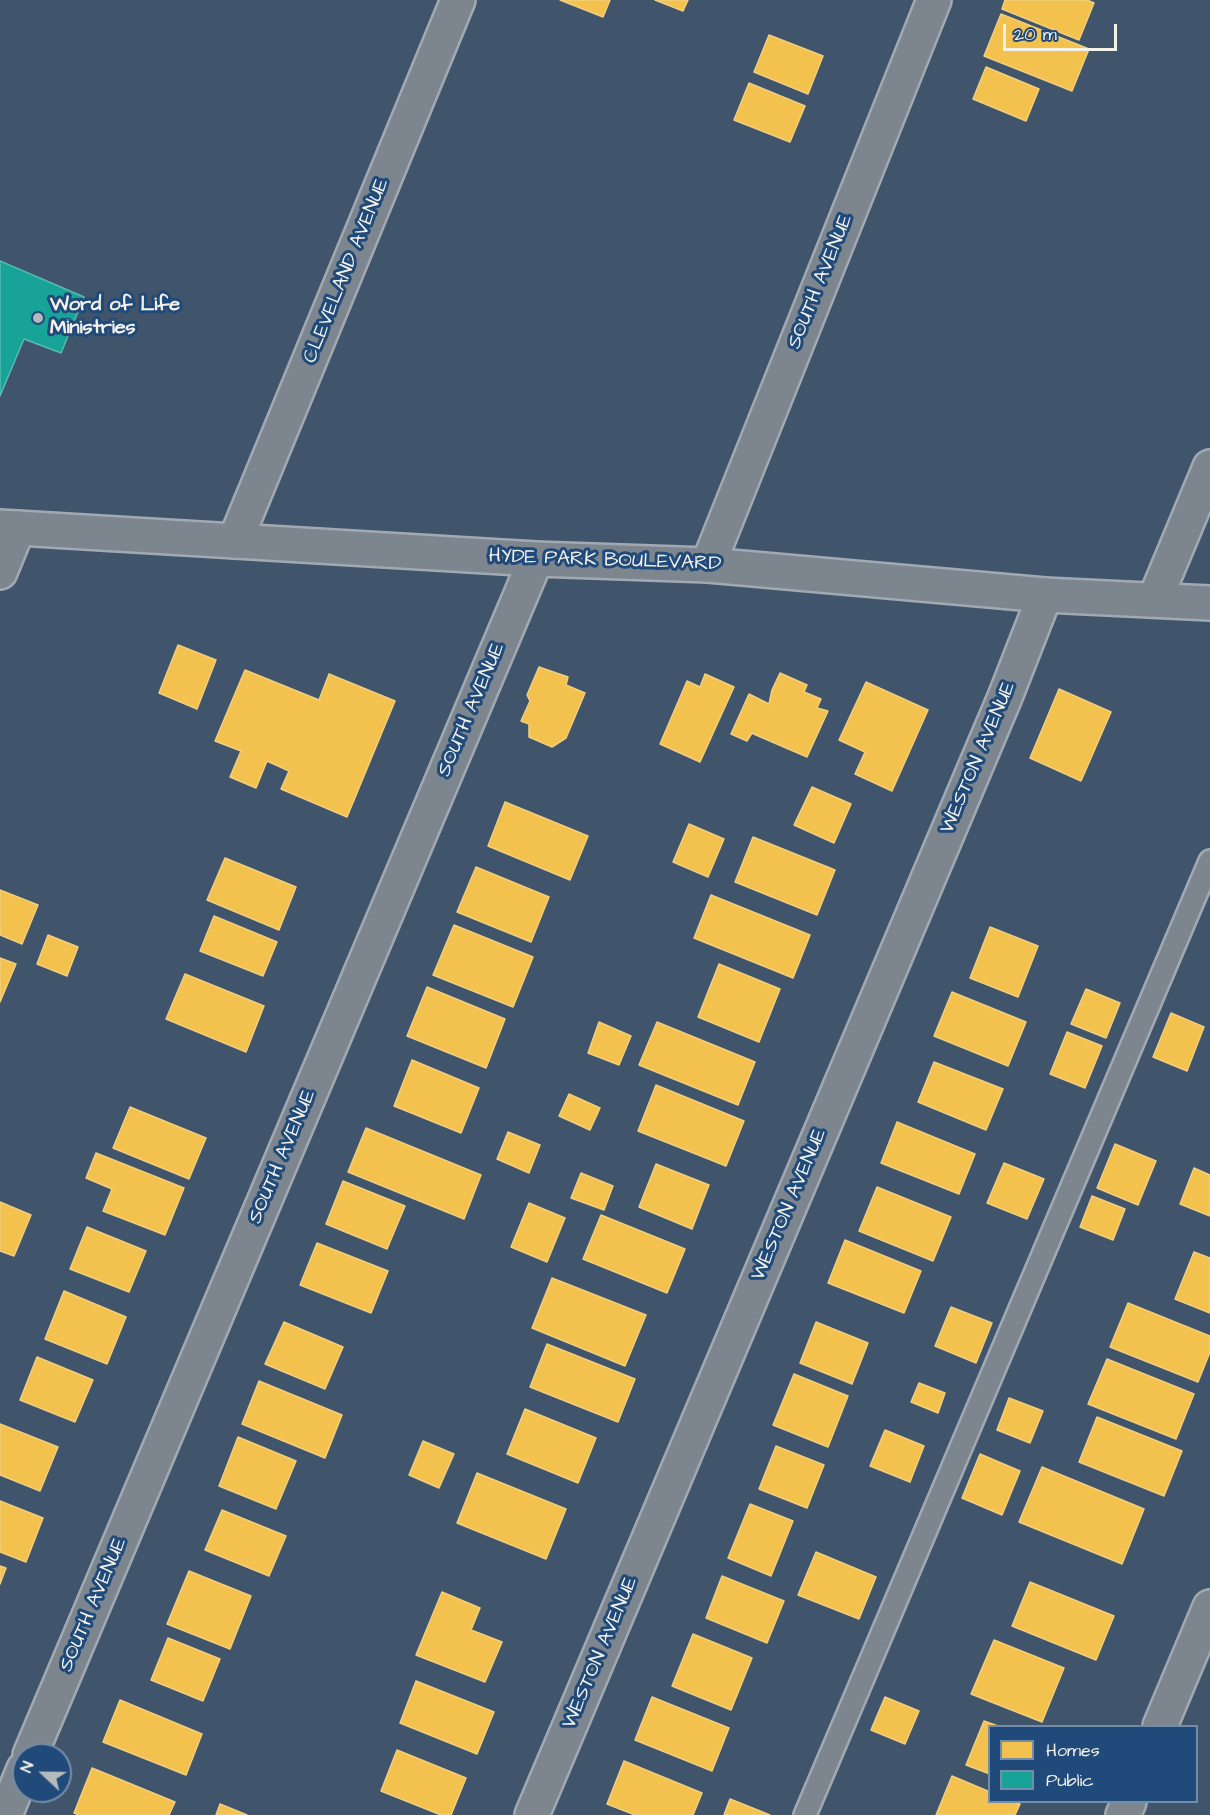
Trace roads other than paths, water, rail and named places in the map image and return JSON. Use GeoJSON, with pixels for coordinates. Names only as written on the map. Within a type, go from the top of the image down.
{"type":"FeatureCollection","features":[{"type":"Feature","properties":{"kind":"street","name":"CLEVELAND AVENUE"},"geometry":{"type":"LineString","coordinates":[[235,541],[458,0]]}},
{"type":"Feature","properties":{"kind":"street","name":"SOUTH AVENUE"},"geometry":{"type":"LineString","coordinates":[[708,565],[934,0]]}},
{"type":"Feature","properties":{"kind":"street"},"geometry":{"type":"LineString","coordinates":[[1155,599],[1210,467]]}},
{"type":"Feature","properties":{"kind":"street","name":"HYDE PARK BOULEVARD"},"geometry":{"type":"LineString","coordinates":[[9,527],[536,559],[708,565],[1045,595],[1210,603]]}},
{"type":"Feature","properties":{"kind":"street"},"geometry":{"type":"LineString","coordinates":[[0,572],[9,527]]}},
{"type":"Feature","properties":{"kind":"street","name":"SOUTH AVENUE"},"geometry":{"type":"LineString","coordinates":[[35,1743],[536,559]]}},
{"type":"Feature","properties":{"kind":"street","name":"WESTON AVENUE"},"geometry":{"type":"LineString","coordinates":[[532,1815],[1005,697],[1045,595]]}},
{"type":"Feature","properties":{"kind":"street"},"geometry":{"type":"LineString","coordinates":[[1160,1725],[1210,1607]]}},
{"type":"Feature","properties":{"kind":"street"},"geometry":{"type":"LineString","coordinates":[[5,1815],[12,1798]]}},
{"type":"Feature","properties":{"kind":"lane"},"geometry":{"type":"LineString","coordinates":[[805,1815],[1210,861]]}},
{"type":"Feature","properties":{"kind":"place","name":"Word of Life Ministries"},"geometry":{"type":"Point","coordinates":[38,318]}}]}
